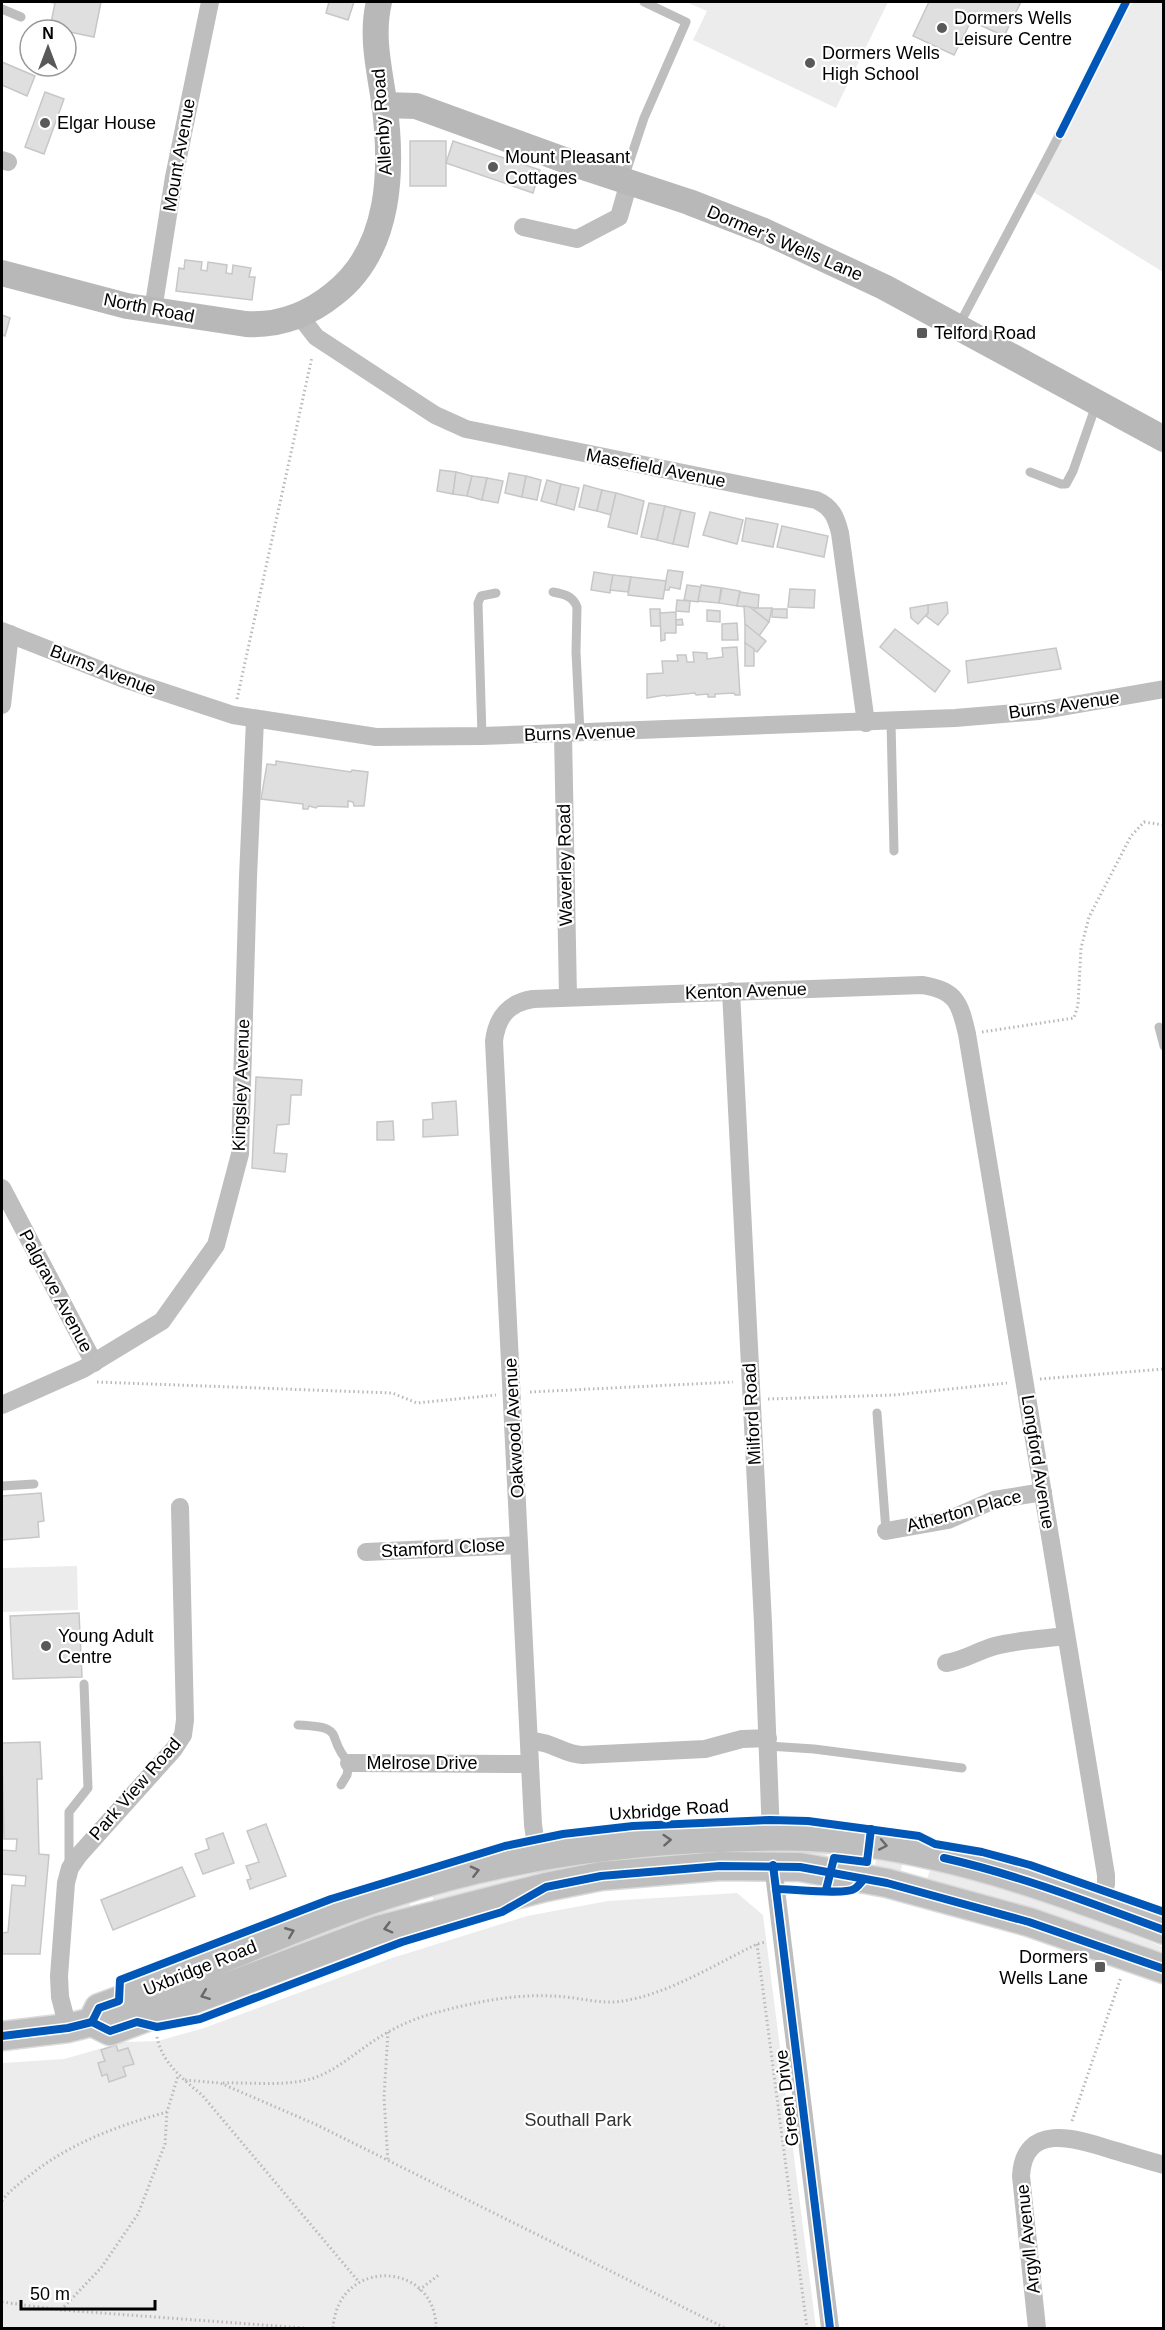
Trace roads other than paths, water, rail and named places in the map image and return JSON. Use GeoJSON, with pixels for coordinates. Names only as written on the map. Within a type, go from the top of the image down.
{"type":"FeatureCollection","features":[{"type":"Feature","properties":{"kind":"main road","name":"Uxbridge Road"},"geometry":{"type":"LineString","coordinates":[[80,2025],[99,2008],[357,1905],[418,1885],[538,1857],[633,1843],[771,1836],[856,1841],[919,1852],[998,1871],[1164,1930]]}},
{"type":"Feature","properties":{"kind":"main road"},"geometry":{"type":"LineString","coordinates":[[912,1890],[919,1852]]}},
{"type":"Feature","properties":{"kind":"main road","name":"Uxbridge Road"},"geometry":{"type":"LineString","coordinates":[[80,2025],[110,2031],[147,2025],[321,1950],[378,1930],[546,1887],[601,1876],[659,1870],[773,1865],[816,1869],[912,1890],[1029,1922],[1164,1970]]}},
{"type":"Feature","properties":{"kind":"main road"},"geometry":{"type":"LineString","coordinates":[[418,1885],[426,1918]]}},
{"type":"Feature","properties":{"kind":"main road"},"geometry":{"type":"LineString","coordinates":[[2,2036],[80,2025]]}},
{"type":"Feature","properties":{"kind":"street","name":"Mount Avenue"},"geometry":{"type":"LineString","coordinates":[[153,310],[174,177],[210,2]]}},
{"type":"Feature","properties":{"kind":"street","name":"Allenby Road"},"geometry":{"type":"LineString","coordinates":[[299,315],[332,296],[351,280],[365,261],[376,240],[383,217],[387,157],[384,105],[375,34],[379,2]]}},
{"type":"Feature","properties":{"kind":"street","name":"Dormer’s Wells Lane"},"geometry":{"type":"LineString","coordinates":[[384,105],[416,106],[589,170],[731,218],[802,248],[884,287],[1164,439]]}},
{"type":"Feature","properties":{"kind":"street"},"geometry":{"type":"LineString","coordinates":[[523,227],[577,239],[619,217],[626,181]]}},
{"type":"Feature","properties":{"kind":"street","name":"North Road"},"geometry":{"type":"LineString","coordinates":[[2,273],[78,294],[218,321],[261,325],[299,315]]}},
{"type":"Feature","properties":{"kind":"street","name":"Masefield Avenue"},"geometry":{"type":"LineString","coordinates":[[299,315],[316,337],[435,415],[466,429],[816,500],[825,504],[834,514],[840,533],[866,723]]}},
{"type":"Feature","properties":{"kind":"street"},"geometry":{"type":"LineString","coordinates":[[2,705],[5,632]]}},
{"type":"Feature","properties":{"kind":"street","name":"Burns Avenue"},"geometry":{"type":"LineString","coordinates":[[5,632],[121,678],[233,715],[376,737],[482,736],[891,722],[1038,711],[1164,689]]}},
{"type":"Feature","properties":{"kind":"street","name":"Kingsley Avenue"},"geometry":{"type":"LineString","coordinates":[[2,1405],[88,1366],[162,1321],[216,1245],[240,1154],[255,720]]}},
{"type":"Feature","properties":{"kind":"street","name":"Waverley Road"},"geometry":{"type":"LineString","coordinates":[[568,997],[572,733]]}},
{"type":"Feature","properties":{"kind":"street","name":"Kenton Avenue"},"geometry":{"type":"LineString","coordinates":[[514,1004],[533,999],[568,997],[922,985],[948,992],[955,999],[965,1025]]}},
{"type":"Feature","properties":{"kind":"street","name":"Milford Road"},"geometry":{"type":"LineString","coordinates":[[731,992],[771,1836]]}},
{"type":"Feature","properties":{"kind":"street","name":"Oakwood Avenue"},"geometry":{"type":"LineString","coordinates":[[514,1004],[497,1022],[494,1041],[533,1825],[538,1857]]}},
{"type":"Feature","properties":{"kind":"street","name":"Longford Avenue"},"geometry":{"type":"LineString","coordinates":[[965,1025],[1106,1875],[1106,1884],[1099,1906]]}},
{"type":"Feature","properties":{"kind":"street","name":"Palgrave Avenue"},"geometry":{"type":"LineString","coordinates":[[2,1188],[88,1366]]}},
{"type":"Feature","properties":{"kind":"street","name":"Atherton Place"},"geometry":{"type":"LineString","coordinates":[[886,1531],[948,1520],[994,1500],[1043,1492]]}},
{"type":"Feature","properties":{"kind":"street","name":"Park View Road"},"geometry":{"type":"LineString","coordinates":[[80,2025],[60,1997],[59,1976],[66,1883],[70,1868],[174,1749],[183,1735],[185,1720],[180,1507]]}},
{"type":"Feature","properties":{"kind":"street","name":"Stamford Close"},"geometry":{"type":"LineString","coordinates":[[366,1552],[519,1545]]}},
{"type":"Feature","properties":{"kind":"street"},"geometry":{"type":"LineString","coordinates":[[946,1663],[964,1660],[1003,1644],[1066,1636]]}},
{"type":"Feature","properties":{"kind":"street"},"geometry":{"type":"LineString","coordinates":[[529,1741],[544,1741],[569,1753],[582,1755],[705,1749],[722,1746],[734,1740],[768,1742]]}},
{"type":"Feature","properties":{"kind":"street","name":"Melrose Drive"},"geometry":{"type":"LineString","coordinates":[[349,1763],[530,1764]]}},
{"type":"Feature","properties":{"kind":"street","name":"Green Drive"},"geometry":{"type":"LineString","coordinates":[[773,1865],[830,2328]]}},
{"type":"Feature","properties":{"kind":"street","name":"Argyll Avenue"},"geometry":{"type":"LineString","coordinates":[[1037,2328],[1022,2167],[1027,2153],[1037,2144],[1050,2138],[1066,2137],[1164,2165]]}},
{"type":"Feature","properties":{"kind":"lane"},"geometry":{"type":"LineString","coordinates":[[626,181],[644,118],[686,22],[644,2]]}},
{"type":"Feature","properties":{"kind":"lane"},"geometry":{"type":"LineString","coordinates":[[2,9],[21,17]]}},
{"type":"Feature","properties":{"kind":"lane"},"geometry":{"type":"LineString","coordinates":[[958,327],[1060,134]]}},
{"type":"Feature","properties":{"kind":"lane"},"geometry":{"type":"LineString","coordinates":[[1030,472],[1061,484],[1066,484],[1070,480],[1096,403]]}},
{"type":"Feature","properties":{"kind":"lane"},"geometry":{"type":"LineString","coordinates":[[553,592],[566,595],[575,601],[577,607],[572,733]]}},
{"type":"Feature","properties":{"kind":"lane"},"geometry":{"type":"LineString","coordinates":[[482,736],[478,603],[481,596],[496,593]]}},
{"type":"Feature","properties":{"kind":"lane"},"geometry":{"type":"LineString","coordinates":[[891,722],[894,851]]}},
{"type":"Feature","properties":{"kind":"lane"},"geometry":{"type":"LineString","coordinates":[[1160,1026],[1164,1046]]}},
{"type":"Feature","properties":{"kind":"lane"},"geometry":{"type":"LineString","coordinates":[[877,1413],[886,1531]]}},
{"type":"Feature","properties":{"kind":"lane"},"geometry":{"type":"LineString","coordinates":[[2,1486],[34,1484]]}},
{"type":"Feature","properties":{"kind":"lane"},"geometry":{"type":"LineString","coordinates":[[70,1868],[69,1812],[88,1788],[84,1684]]}},
{"type":"Feature","properties":{"kind":"lane","name":"Melrose Drive"},"geometry":{"type":"LineString","coordinates":[[298,1725],[320,1726],[329,1729],[349,1763]]}},
{"type":"Feature","properties":{"kind":"lane"},"geometry":{"type":"LineString","coordinates":[[768,1742],[962,1768]]}},
{"type":"Feature","properties":{"kind":"lane"},"geometry":{"type":"LineString","coordinates":[[341,1785],[347,1775],[349,1763]]}},
{"type":"Feature","properties":{"kind":"place","name":"Dormers Wells Leisure Centre"},"geometry":{"type":"Point","coordinates":[942,28]}},
{"type":"Feature","properties":{"kind":"place","name":"Dormers Wells High School"},"geometry":{"type":"Point","coordinates":[810,63]}},
{"type":"Feature","properties":{"kind":"place","name":"Elgar House"},"geometry":{"type":"Point","coordinates":[45,123]}},
{"type":"Feature","properties":{"kind":"place","name":"Mount Pleasant Cottages"},"geometry":{"type":"Point","coordinates":[493,167]}},
{"type":"Feature","properties":{"kind":"place","name":"Telford Road"},"geometry":{"type":"Point","coordinates":[922,333]}},
{"type":"Feature","properties":{"kind":"place","name":"Young Adult Centre"},"geometry":{"type":"Point","coordinates":[46,1646]}},
{"type":"Feature","properties":{"kind":"place","name":"Dormers Wells Lane"},"geometry":{"type":"Point","coordinates":[1100,1967]}},
{"type":"Feature","properties":{"kind":"park label","name":"Southall Park"},"geometry":{"type":"Point","coordinates":[578,2120]}}]}
